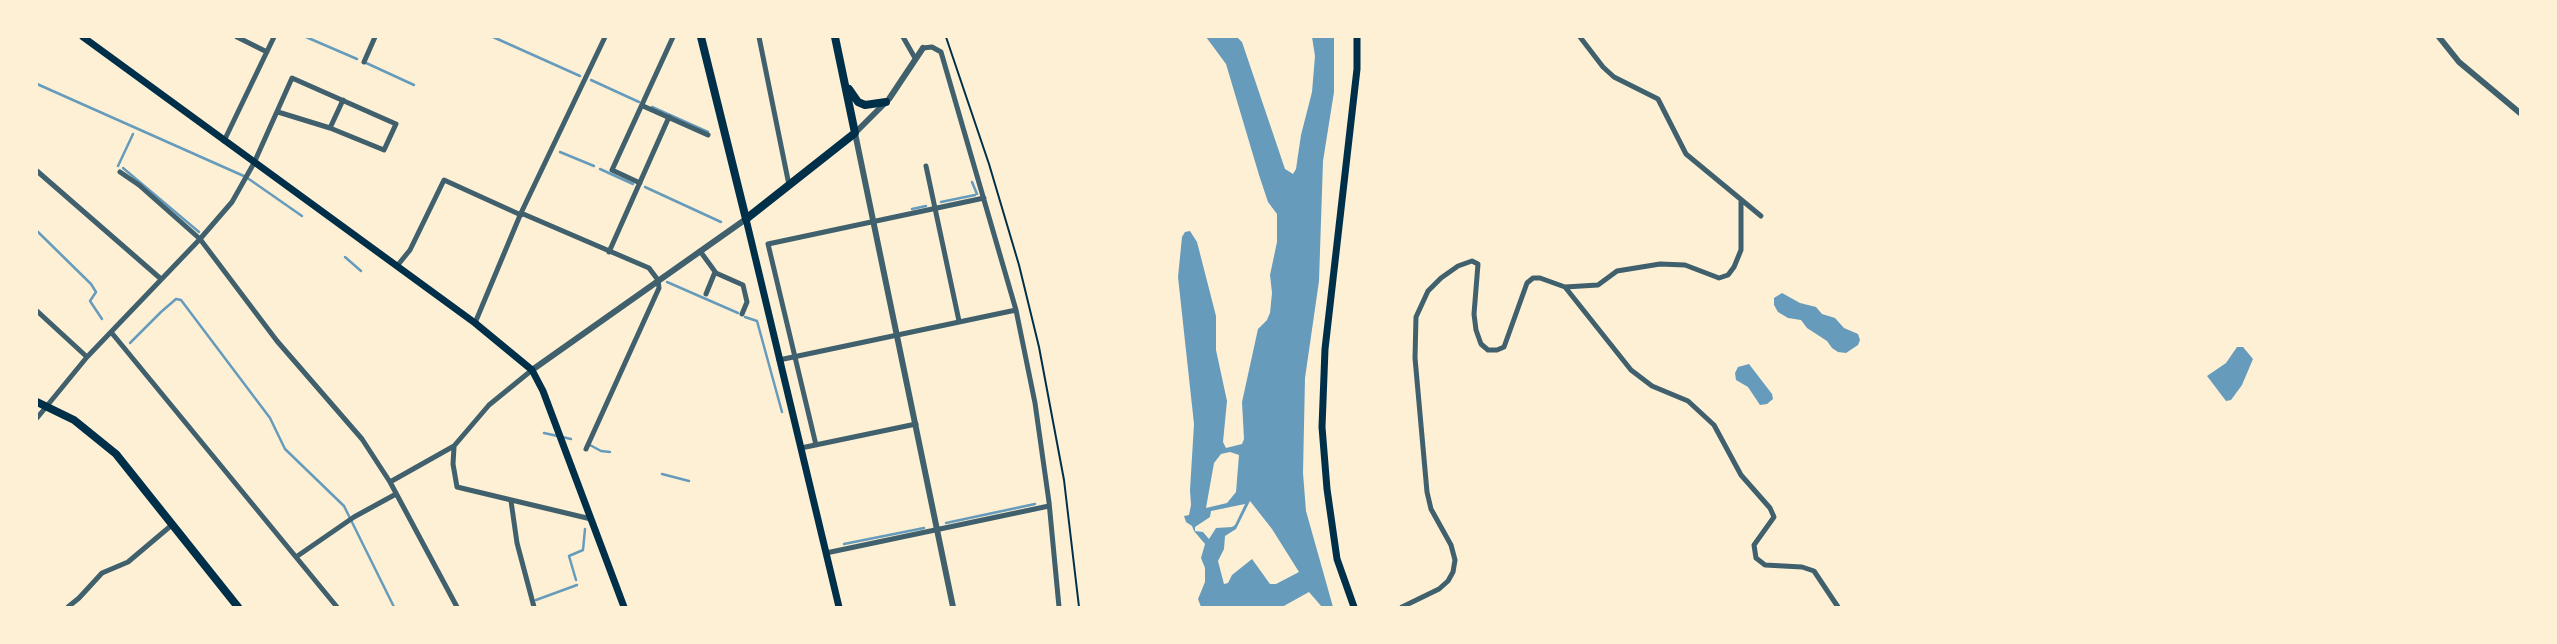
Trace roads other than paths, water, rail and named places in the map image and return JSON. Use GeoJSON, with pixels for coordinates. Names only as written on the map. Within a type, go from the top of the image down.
{"type":"FeatureCollection","features":[{"type":"Feature","properties":{"kind":"main road"},"geometry":{"type":"LineString","coordinates":[[83,37],[475,323],[532,370],[543,391],[624,607]]}},
{"type":"Feature","properties":{"kind":"main road"},"geometry":{"type":"LineString","coordinates":[[701,37],[839,607]]}},
{"type":"Feature","properties":{"kind":"main road"},"geometry":{"type":"LineString","coordinates":[[746,219],[855,133],[835,37]]}},
{"type":"Feature","properties":{"kind":"main road"},"geometry":{"type":"LineString","coordinates":[[1354,607],[1336,559],[1322,427],[1325,349],[1357,69],[1357,37]]}},
{"type":"Feature","properties":{"kind":"main road"},"geometry":{"type":"LineString","coordinates":[[847,86],[858,102],[865,105],[886,102]]}},
{"type":"Feature","properties":{"kind":"main road"},"geometry":{"type":"LineString","coordinates":[[37,402],[75,420],[103,442],[173,524],[238,607]]}},
{"type":"Feature","properties":{"kind":"street"},"geometry":{"type":"LineString","coordinates":[[237,37],[267,51]]}},
{"type":"Feature","properties":{"kind":"street"},"geometry":{"type":"LineString","coordinates":[[224,141],[274,37]]}},
{"type":"Feature","properties":{"kind":"street"},"geometry":{"type":"LineString","coordinates":[[364,62],[375,37]]}},
{"type":"Feature","properties":{"kind":"street"},"geometry":{"type":"LineString","coordinates":[[475,323],[521,214],[605,37]]}},
{"type":"Feature","properties":{"kind":"street"},"geometry":{"type":"LineString","coordinates":[[640,183],[612,170],[673,37]]}},
{"type":"Feature","properties":{"kind":"street"},"geometry":{"type":"LineString","coordinates":[[760,37],[789,185]]}},
{"type":"Feature","properties":{"kind":"street"},"geometry":{"type":"LineString","coordinates":[[903,37],[915,58]]}},
{"type":"Feature","properties":{"kind":"street"},"geometry":{"type":"LineString","coordinates":[[1580,37],[1614,77],[1658,99],[1686,154],[1761,216]]}},
{"type":"Feature","properties":{"kind":"street"},"geometry":{"type":"LineString","coordinates":[[2439,37],[2459,62],[2520,113]]}},
{"type":"Feature","properties":{"kind":"street"},"geometry":{"type":"LineString","coordinates":[[953,607],[855,133],[886,102],[923,48],[932,47],[941,52],[1016,310],[1035,403],[1059,607]]}},
{"type":"Feature","properties":{"kind":"street"},"geometry":{"type":"LineString","coordinates":[[37,418],[87,357],[232,202],[254,163],[292,78],[397,124],[384,150],[330,128],[278,112]]}},
{"type":"Feature","properties":{"kind":"street"},"geometry":{"type":"LineString","coordinates":[[330,128],[343,100]]}},
{"type":"Feature","properties":{"kind":"street"},"geometry":{"type":"LineString","coordinates":[[643,106],[708,135]]}},
{"type":"Feature","properties":{"kind":"street"},"geometry":{"type":"LineString","coordinates":[[609,252],[669,117]]}},
{"type":"Feature","properties":{"kind":"street"},"geometry":{"type":"LineString","coordinates":[[926,166],[959,321]]}},
{"type":"Feature","properties":{"kind":"street"},"geometry":{"type":"LineString","coordinates":[[37,172],[161,279]]}},
{"type":"Feature","properties":{"kind":"street"},"geometry":{"type":"LineString","coordinates":[[120,172],[139,185],[200,239],[277,341],[362,439],[390,482],[457,607]]}},
{"type":"Feature","properties":{"kind":"street"},"geometry":{"type":"LineString","coordinates":[[397,266],[410,250],[444,180],[649,268],[658,280],[659,288],[586,449]]}},
{"type":"Feature","properties":{"kind":"street"},"geometry":{"type":"LineString","coordinates":[[816,445],[768,244],[984,198]]}},
{"type":"Feature","properties":{"kind":"street"},"geometry":{"type":"LineString","coordinates":[[1402,607],[1439,589],[1448,581],[1455,561],[1451,545],[1431,509],[1427,492],[1415,358],[1416,317],[1428,291],[1458,266],[1472,261],[1478,264],[1474,314],[1476,330],[1481,344],[1488,350],[1497,350],[1504,347],[1527,283],[1533,278],[1566,287],[1598,285],[1617,271],[1660,264],[1685,265],[1719,278],[1728,275],[1741,250],[1741,202]]}},
{"type":"Feature","properties":{"kind":"street"},"geometry":{"type":"LineString","coordinates":[[390,482],[454,446],[489,405],[532,370],[746,219]]}},
{"type":"Feature","properties":{"kind":"street"},"geometry":{"type":"LineString","coordinates":[[700,251],[715,272],[743,285],[747,302],[742,314]]}},
{"type":"Feature","properties":{"kind":"street"},"geometry":{"type":"LineString","coordinates":[[706,294],[715,272]]}},
{"type":"Feature","properties":{"kind":"street"},"geometry":{"type":"LineString","coordinates":[[1566,287],[1631,370],[1652,386],[1688,401],[1714,425],[1741,475],[1770,508],[1774,517],[1754,545],[1756,558],[1765,565],[1802,567],[1814,571],[1838,607]]}},
{"type":"Feature","properties":{"kind":"street"},"geometry":{"type":"LineString","coordinates":[[779,360],[1016,310]]}},
{"type":"Feature","properties":{"kind":"street"},"geometry":{"type":"LineString","coordinates":[[37,311],[87,357]]}},
{"type":"Feature","properties":{"kind":"street"},"geometry":{"type":"LineString","coordinates":[[111,332],[337,607]]}},
{"type":"Feature","properties":{"kind":"street"},"geometry":{"type":"LineString","coordinates":[[802,448],[916,424]]}},
{"type":"Feature","properties":{"kind":"street"},"geometry":{"type":"LineString","coordinates":[[454,446],[453,464],[457,487],[591,519]]}},
{"type":"Feature","properties":{"kind":"street"},"geometry":{"type":"LineString","coordinates":[[296,557],[354,517],[396,494]]}},
{"type":"Feature","properties":{"kind":"street"},"geometry":{"type":"LineString","coordinates":[[511,500],[517,543],[534,607]]}},
{"type":"Feature","properties":{"kind":"street"},"geometry":{"type":"LineString","coordinates":[[826,553],[1049,506]]}},
{"type":"Feature","properties":{"kind":"street"},"geometry":{"type":"LineString","coordinates":[[68,607],[102,573],[128,562],[173,524]]}},
{"type":"Feature","properties":{"kind":"water"},"geometry":{"type":"Polygon","coordinates":[[[1206,37],[1237,37],[1242,42],[1285,169],[1293,174],[1312,92],[1315,56],[1312,37],[1334,37],[1334,92],[1323,161],[1319,281],[1305,378],[1303,473],[1306,511],[1333,607],[1322,607],[1309,592],[1282,607],[1201,607],[1198,599],[1205,582],[1205,568],[1201,558],[1205,544],[1186,522],[1184,516],[1189,515],[1191,505],[1194,424],[1178,277],[1182,237],[1185,232],[1190,231],[1197,242],[1216,316],[1216,350],[1227,401],[1223,442],[1226,448],[1242,444],[1244,439],[1242,402],[1258,329],[1270,313],[1270,275],[1277,242],[1277,214],[1268,202],[1226,64],[1206,37]],[[1230,452],[1221,454],[1214,463],[1206,508],[1227,503],[1236,492],[1239,455],[1230,452]],[[1250,501],[1236,529],[1225,536],[1224,549],[1218,561],[1224,584],[1252,559],[1270,584],[1276,584],[1299,572],[1272,529],[1250,501]],[[1245,504],[1211,511],[1210,517],[1195,527],[1195,531],[1203,532],[1209,539],[1216,528],[1235,525],[1245,504]]]}},
{"type":"Feature","properties":{"kind":"water"},"geometry":{"type":"Polygon","coordinates":[[[1782,293],[1835,318],[1844,328],[1858,334],[1858,345],[1846,353],[1838,352],[1807,328],[1801,320],[1788,318],[1778,312],[1774,298],[1782,293]]]}},
{"type":"Feature","properties":{"kind":"water"},"geometry":{"type":"Polygon","coordinates":[[[2237,347],[2243,347],[2253,359],[2242,385],[2231,400],[2226,401],[2207,376],[2226,363],[2237,347]]]}},
{"type":"Feature","properties":{"kind":"water"},"geometry":{"type":"Polygon","coordinates":[[[1749,364],[1772,394],[1773,399],[1767,404],[1760,405],[1748,387],[1736,380],[1738,367],[1749,364]]]}},
{"type":"Feature","properties":{"kind":"waterway"},"geometry":{"type":"LineString","coordinates":[[306,37],[357,59]]}},
{"type":"Feature","properties":{"kind":"waterway"},"geometry":{"type":"LineString","coordinates":[[493,37],[580,76]]}},
{"type":"Feature","properties":{"kind":"waterway"},"geometry":{"type":"LineString","coordinates":[[364,62],[414,85]]}},
{"type":"Feature","properties":{"kind":"waterway"},"geometry":{"type":"LineString","coordinates":[[591,80],[639,102]]}},
{"type":"Feature","properties":{"kind":"waterway"},"geometry":{"type":"LineString","coordinates":[[37,84],[246,177],[302,216]]}},
{"type":"Feature","properties":{"kind":"waterway"},"geometry":{"type":"LineString","coordinates":[[652,107],[708,132]]}},
{"type":"Feature","properties":{"kind":"waterway"},"geometry":{"type":"LineString","coordinates":[[118,166],[133,134]]}},
{"type":"Feature","properties":{"kind":"waterway"},"geometry":{"type":"LineString","coordinates":[[560,152],[594,166]]}},
{"type":"Feature","properties":{"kind":"waterway"},"geometry":{"type":"LineString","coordinates":[[123,168],[199,232]]}},
{"type":"Feature","properties":{"kind":"waterway"},"geometry":{"type":"LineString","coordinates":[[600,169],[633,184]]}},
{"type":"Feature","properties":{"kind":"waterway"},"geometry":{"type":"LineString","coordinates":[[972,182],[977,194]]}},
{"type":"Feature","properties":{"kind":"waterway"},"geometry":{"type":"LineString","coordinates":[[645,187],[721,222]]}},
{"type":"Feature","properties":{"kind":"waterway"},"geometry":{"type":"LineString","coordinates":[[941,202],[975,195]]}},
{"type":"Feature","properties":{"kind":"waterway"},"geometry":{"type":"LineString","coordinates":[[912,209],[926,206]]}},
{"type":"Feature","properties":{"kind":"waterway"},"geometry":{"type":"LineString","coordinates":[[37,231],[91,284],[96,292],[90,301],[102,319]]}},
{"type":"Feature","properties":{"kind":"waterway"},"geometry":{"type":"LineString","coordinates":[[345,257],[361,271]]}},
{"type":"Feature","properties":{"kind":"waterway"},"geometry":{"type":"LineString","coordinates":[[667,282],[738,313]]}},
{"type":"Feature","properties":{"kind":"waterway"},"geometry":{"type":"LineString","coordinates":[[130,343],[176,299],[181,300],[270,418],[285,449],[344,506],[394,607]]}},
{"type":"Feature","properties":{"kind":"waterway"},"geometry":{"type":"LineString","coordinates":[[745,317],[757,321],[782,412]]}},
{"type":"Feature","properties":{"kind":"waterway"},"geometry":{"type":"LineString","coordinates":[[544,433],[571,439]]}},
{"type":"Feature","properties":{"kind":"waterway"},"geometry":{"type":"LineString","coordinates":[[588,444],[601,451],[610,452]]}},
{"type":"Feature","properties":{"kind":"waterway"},"geometry":{"type":"LineString","coordinates":[[662,474],[689,481]]}},
{"type":"Feature","properties":{"kind":"waterway"},"geometry":{"type":"LineString","coordinates":[[946,523],[1035,504]]}},
{"type":"Feature","properties":{"kind":"waterway"},"geometry":{"type":"LineString","coordinates":[[844,544],[924,528]]}},
{"type":"Feature","properties":{"kind":"waterway"},"geometry":{"type":"LineString","coordinates":[[576,580],[569,556],[583,550],[585,529]]}},
{"type":"Feature","properties":{"kind":"waterway"},"geometry":{"type":"LineString","coordinates":[[536,600],[577,585]]}}]}
